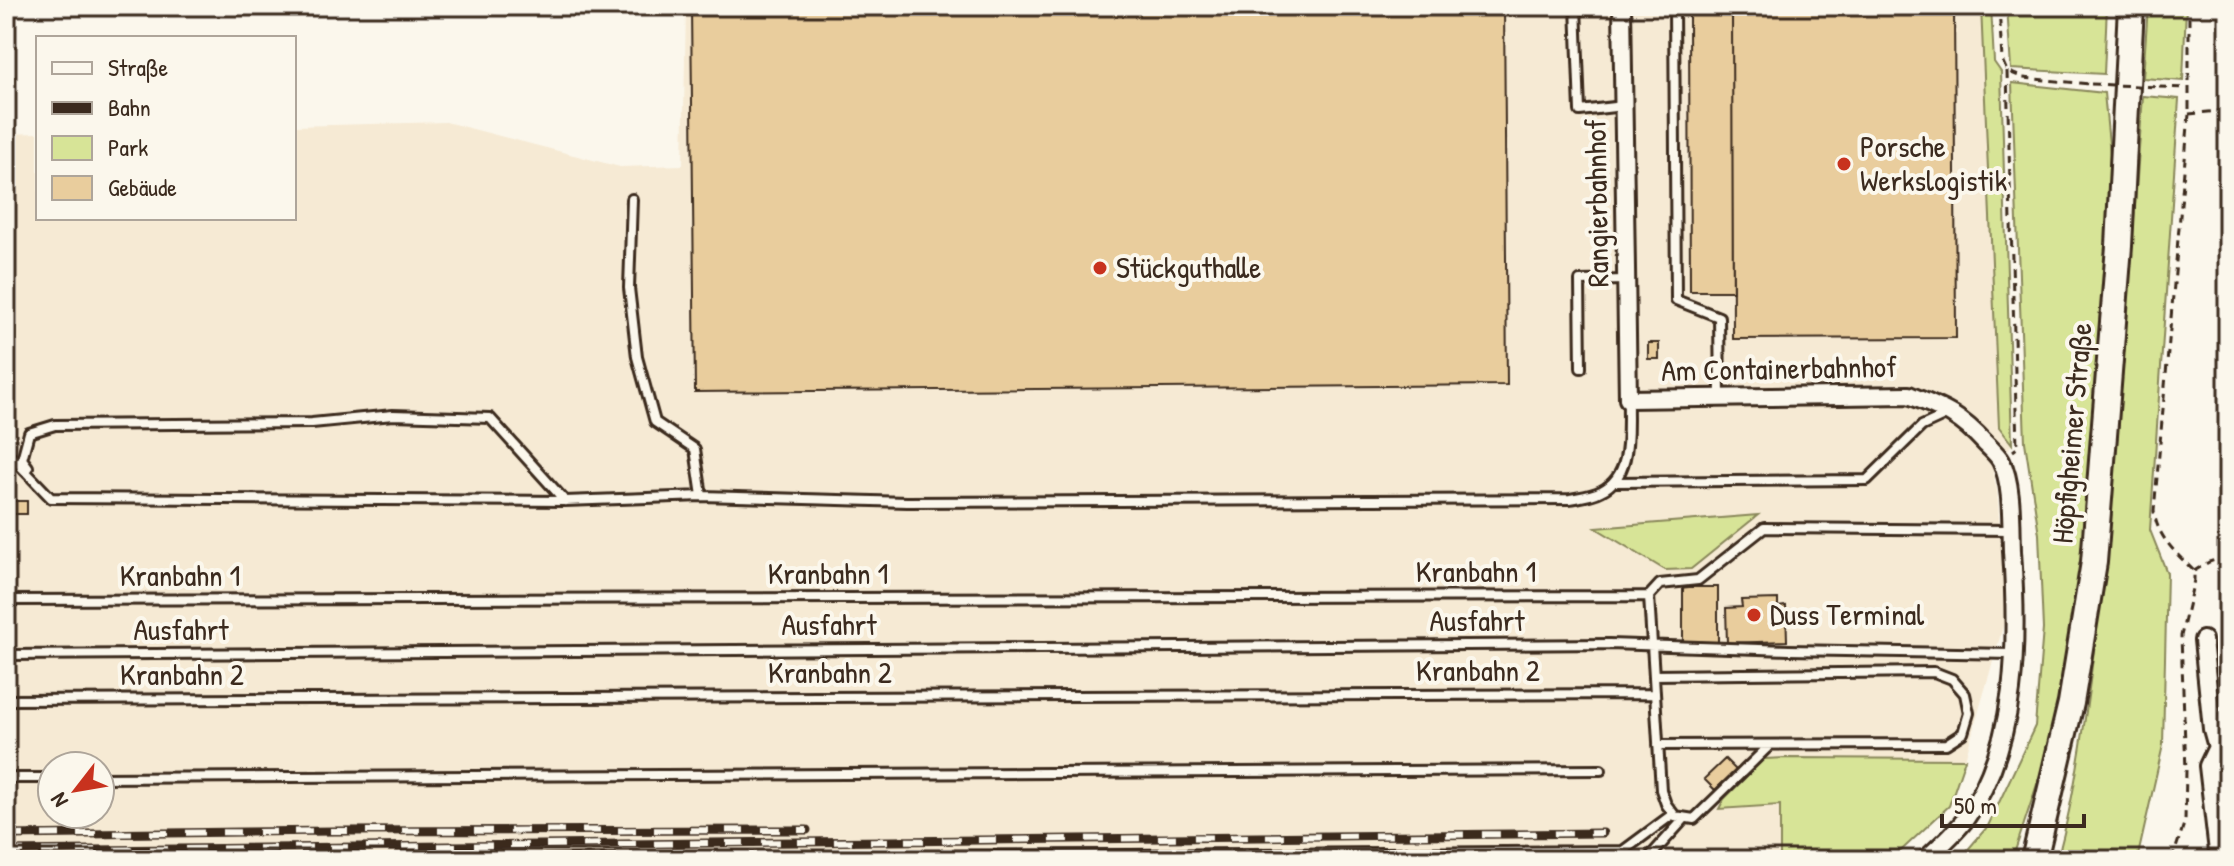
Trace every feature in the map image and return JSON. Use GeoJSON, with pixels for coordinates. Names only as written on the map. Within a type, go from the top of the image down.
{"type":"FeatureCollection","features":[{"type":"Feature","properties":{"kind":"main road","name":"Höpfigheimer Straße"},"geometry":{"type":"LineString","coordinates":[[2034,860],[2071,703],[2094,562],[2119,246],[2131,6]]}},
{"type":"Feature","properties":{"kind":"street","name":"Rangierbahnhof"},"geometry":{"type":"LineString","coordinates":[[1622,6],[1628,399]]}},
{"type":"Feature","properties":{"kind":"street","name":"Am Containerbahnhof"},"geometry":{"type":"LineString","coordinates":[[1628,399],[1909,395],[1967,423],[2001,461]]}},
{"type":"Feature","properties":{"kind":"street"},"geometry":{"type":"LineString","coordinates":[[1925,860],[1963,823],[1981,793],[2007,717],[2014,654],[2011,530],[2008,492],[2001,461]]}},
{"type":"Feature","properties":{"kind":"street"},"geometry":{"type":"LineString","coordinates":[[2203,640],[2212,729],[2223,746],[2208,766],[2219,860]]}},
{"type":"Feature","properties":{"kind":"lane"},"geometry":{"type":"LineString","coordinates":[[1576,6],[1580,111],[1623,106]]}},
{"type":"Feature","properties":{"kind":"lane"},"geometry":{"type":"LineString","coordinates":[[1674,6],[1676,300],[1719,317],[1720,397]]}},
{"type":"Feature","properties":{"kind":"lane"},"geometry":{"type":"LineString","coordinates":[[632,199],[629,288],[637,357],[655,422],[695,449],[702,496]]}},
{"type":"Feature","properties":{"kind":"lane"},"geometry":{"type":"LineString","coordinates":[[1581,368],[1580,281],[1626,280]]}},
{"type":"Feature","properties":{"kind":"lane"},"geometry":{"type":"LineString","coordinates":[[6,451],[51,498],[565,501],[702,496],[907,502],[1570,499],[1599,493],[1615,482],[1625,462],[1628,399]]}},
{"type":"Feature","properties":{"kind":"lane"},"geometry":{"type":"LineString","coordinates":[[1615,482],[1867,480],[1922,426],[1951,413]]}},
{"type":"Feature","properties":{"kind":"lane"},"geometry":{"type":"LineString","coordinates":[[51,498],[22,459],[29,433],[55,425],[312,423],[393,415],[490,418],[565,501]]}},
{"type":"Feature","properties":{"kind":"lane"},"geometry":{"type":"LineString","coordinates":[[1769,746],[1694,819],[1673,814],[1661,790],[1649,596],[1660,584],[1698,580],[1764,528],[2011,530]]}},
{"type":"Feature","properties":{"kind":"lane","name":"Kranbahn 1"},"geometry":{"type":"LineString","coordinates":[[6,600],[1649,596]]}},
{"type":"Feature","properties":{"kind":"lane"},"geometry":{"type":"LineString","coordinates":[[1652,645],[2014,654]]}},
{"type":"Feature","properties":{"kind":"lane","name":"Ausfahrt"},"geometry":{"type":"LineString","coordinates":[[6,655],[1652,645]]}},
{"type":"Feature","properties":{"kind":"lane"},"geometry":{"type":"LineString","coordinates":[[1654,675],[1934,672],[1952,679],[1965,694],[1969,713],[1963,733],[1946,744],[1658,745]]}},
{"type":"Feature","properties":{"kind":"lane","name":"Kranbahn 2"},"geometry":{"type":"LineString","coordinates":[[6,700],[1655,694]]}},
{"type":"Feature","properties":{"kind":"lane"},"geometry":{"type":"LineString","coordinates":[[116,778],[1601,770]]}},
{"type":"Feature","properties":{"kind":"lane"},"geometry":{"type":"LineString","coordinates":[[6,778],[36,778]]}},
{"type":"Feature","properties":{"kind":"lane"},"geometry":{"type":"LineString","coordinates":[[508,860],[1623,851],[1673,814]]}},
{"type":"Feature","properties":{"kind":"lane"},"geometry":{"type":"LineString","coordinates":[[1647,860],[1685,818]]}},
{"type":"Feature","properties":{"kind":"path"},"geometry":{"type":"LineString","coordinates":[[1999,6],[2002,60],[2007,71],[2017,448],[2001,461]]}},
{"type":"Feature","properties":{"kind":"path"},"geometry":{"type":"LineString","coordinates":[[2172,860],[2185,821],[2181,636],[2194,571],[2162,536],[2154,511],[2189,114],[2189,6]]}},
{"type":"Feature","properties":{"kind":"path"},"geometry":{"type":"LineString","coordinates":[[2007,71],[2023,78],[2188,88]]}},
{"type":"Feature","properties":{"kind":"path"},"geometry":{"type":"LineString","coordinates":[[2189,114],[2228,110]]}},
{"type":"Feature","properties":{"kind":"path"},"geometry":{"type":"LineString","coordinates":[[2194,571],[2228,556]]}},
{"type":"Feature","properties":{"kind":"shaded area"},"geometry":{"type":"Polygon","coordinates":[[[686,6],[1981,6],[1999,427],[2012,444],[1993,473],[1997,489],[2006,616],[1965,759],[1764,759],[1724,799],[1720,809],[1781,805],[1780,860],[6,860],[6,134],[36,133],[36,220],[296,220],[296,126],[446,122],[620,167],[683,165],[686,6]]]}},
{"type":"Feature","properties":{"kind":"green space"},"geometry":{"type":"Polygon","coordinates":[[[1981,6],[1991,6],[1994,62],[2001,72],[2012,444],[1999,427],[1981,6]]]}},
{"type":"Feature","properties":{"kind":"green space"},"geometry":{"type":"Polygon","coordinates":[[[2007,6],[2107,6],[2104,74],[2011,69],[2007,6]]]}},
{"type":"Feature","properties":{"kind":"green space"},"geometry":{"type":"Polygon","coordinates":[[[2148,6],[2186,6],[2183,81],[2143,78],[2148,6]]]}},
{"type":"Feature","properties":{"kind":"green space"},"geometry":{"type":"Polygon","coordinates":[[[2012,83],[2104,93],[2111,165],[2104,320],[2079,583],[2052,739],[2012,860],[1959,860],[1988,826],[2035,726],[2043,629],[2039,534],[2025,442],[2012,83]]]}},
{"type":"Feature","properties":{"kind":"green space"},"geometry":{"type":"Polygon","coordinates":[[[2143,96],[2179,99],[2150,530],[2167,573],[2163,745],[2137,860],[2057,860],[2082,736],[2106,545],[2143,96]]]}},
{"type":"Feature","properties":{"kind":"green space"},"geometry":{"type":"Polygon","coordinates":[[[1758,515],[1691,569],[1665,570],[1596,528],[1758,515]]]}},
{"type":"Feature","properties":{"kind":"green space"},"geometry":{"type":"Polygon","coordinates":[[[1764,759],[1965,759],[1949,806],[1891,860],[1780,860],[1780,805],[1719,809],[1724,799],[1764,759]]]}},
{"type":"Feature","properties":{"kind":"building","name":"Stückguthalle"},"geometry":{"type":"Polygon","coordinates":[[[691,6],[1504,6],[1507,385],[695,392],[691,6]]]}},
{"type":"Feature","properties":{"kind":"building","name":"Porsche Werkslogistik"},"geometry":{"type":"Polygon","coordinates":[[[1732,6],[1954,6],[1956,338],[1733,339],[1732,6]]]}},
{"type":"Feature","properties":{"kind":"building"},"geometry":{"type":"Polygon","coordinates":[[[1689,15],[1732,15],[1733,291],[1690,291],[1689,15]]]}},
{"type":"Feature","properties":{"kind":"building"},"geometry":{"type":"Polygon","coordinates":[[[1648,343],[1659,343],[1659,359],[1648,359],[1648,343]]]}},
{"type":"Feature","properties":{"kind":"building"},"geometry":{"type":"Polygon","coordinates":[[[9,501],[27,501],[27,514],[9,514],[9,501]]]}},
{"type":"Feature","properties":{"kind":"building"},"geometry":{"type":"Polygon","coordinates":[[[1683,587],[1718,587],[1718,642],[1683,642],[1683,587]]]}},
{"type":"Feature","properties":{"kind":"building"},"geometry":{"type":"Polygon","coordinates":[[[1778,599],[1778,607],[1786,606],[1787,641],[1727,643],[1726,608],[1742,607],[1741,600],[1778,599]]]}},
{"type":"Feature","properties":{"kind":"building"},"geometry":{"type":"Polygon","coordinates":[[[1725,759],[1736,770],[1715,790],[1704,779],[1725,759]]]}},
{"type":"Feature","properties":{"kind":"railway"},"geometry":{"type":"LineString","coordinates":[[6,835],[807,830]]}},
{"type":"Feature","properties":{"kind":"railway"},"geometry":{"type":"LineString","coordinates":[[6,851],[1603,833]]}},
{"type":"Feature","properties":{"kind":"place","name":"Porsche Werkslogistik"},"geometry":{"type":"Point","coordinates":[1844,164]}},
{"type":"Feature","properties":{"kind":"place","name":"Stückguthalle"},"geometry":{"type":"Point","coordinates":[1100,268]}},
{"type":"Feature","properties":{"kind":"place","name":"Duss Terminal"},"geometry":{"type":"Point","coordinates":[1754,615]}}]}
